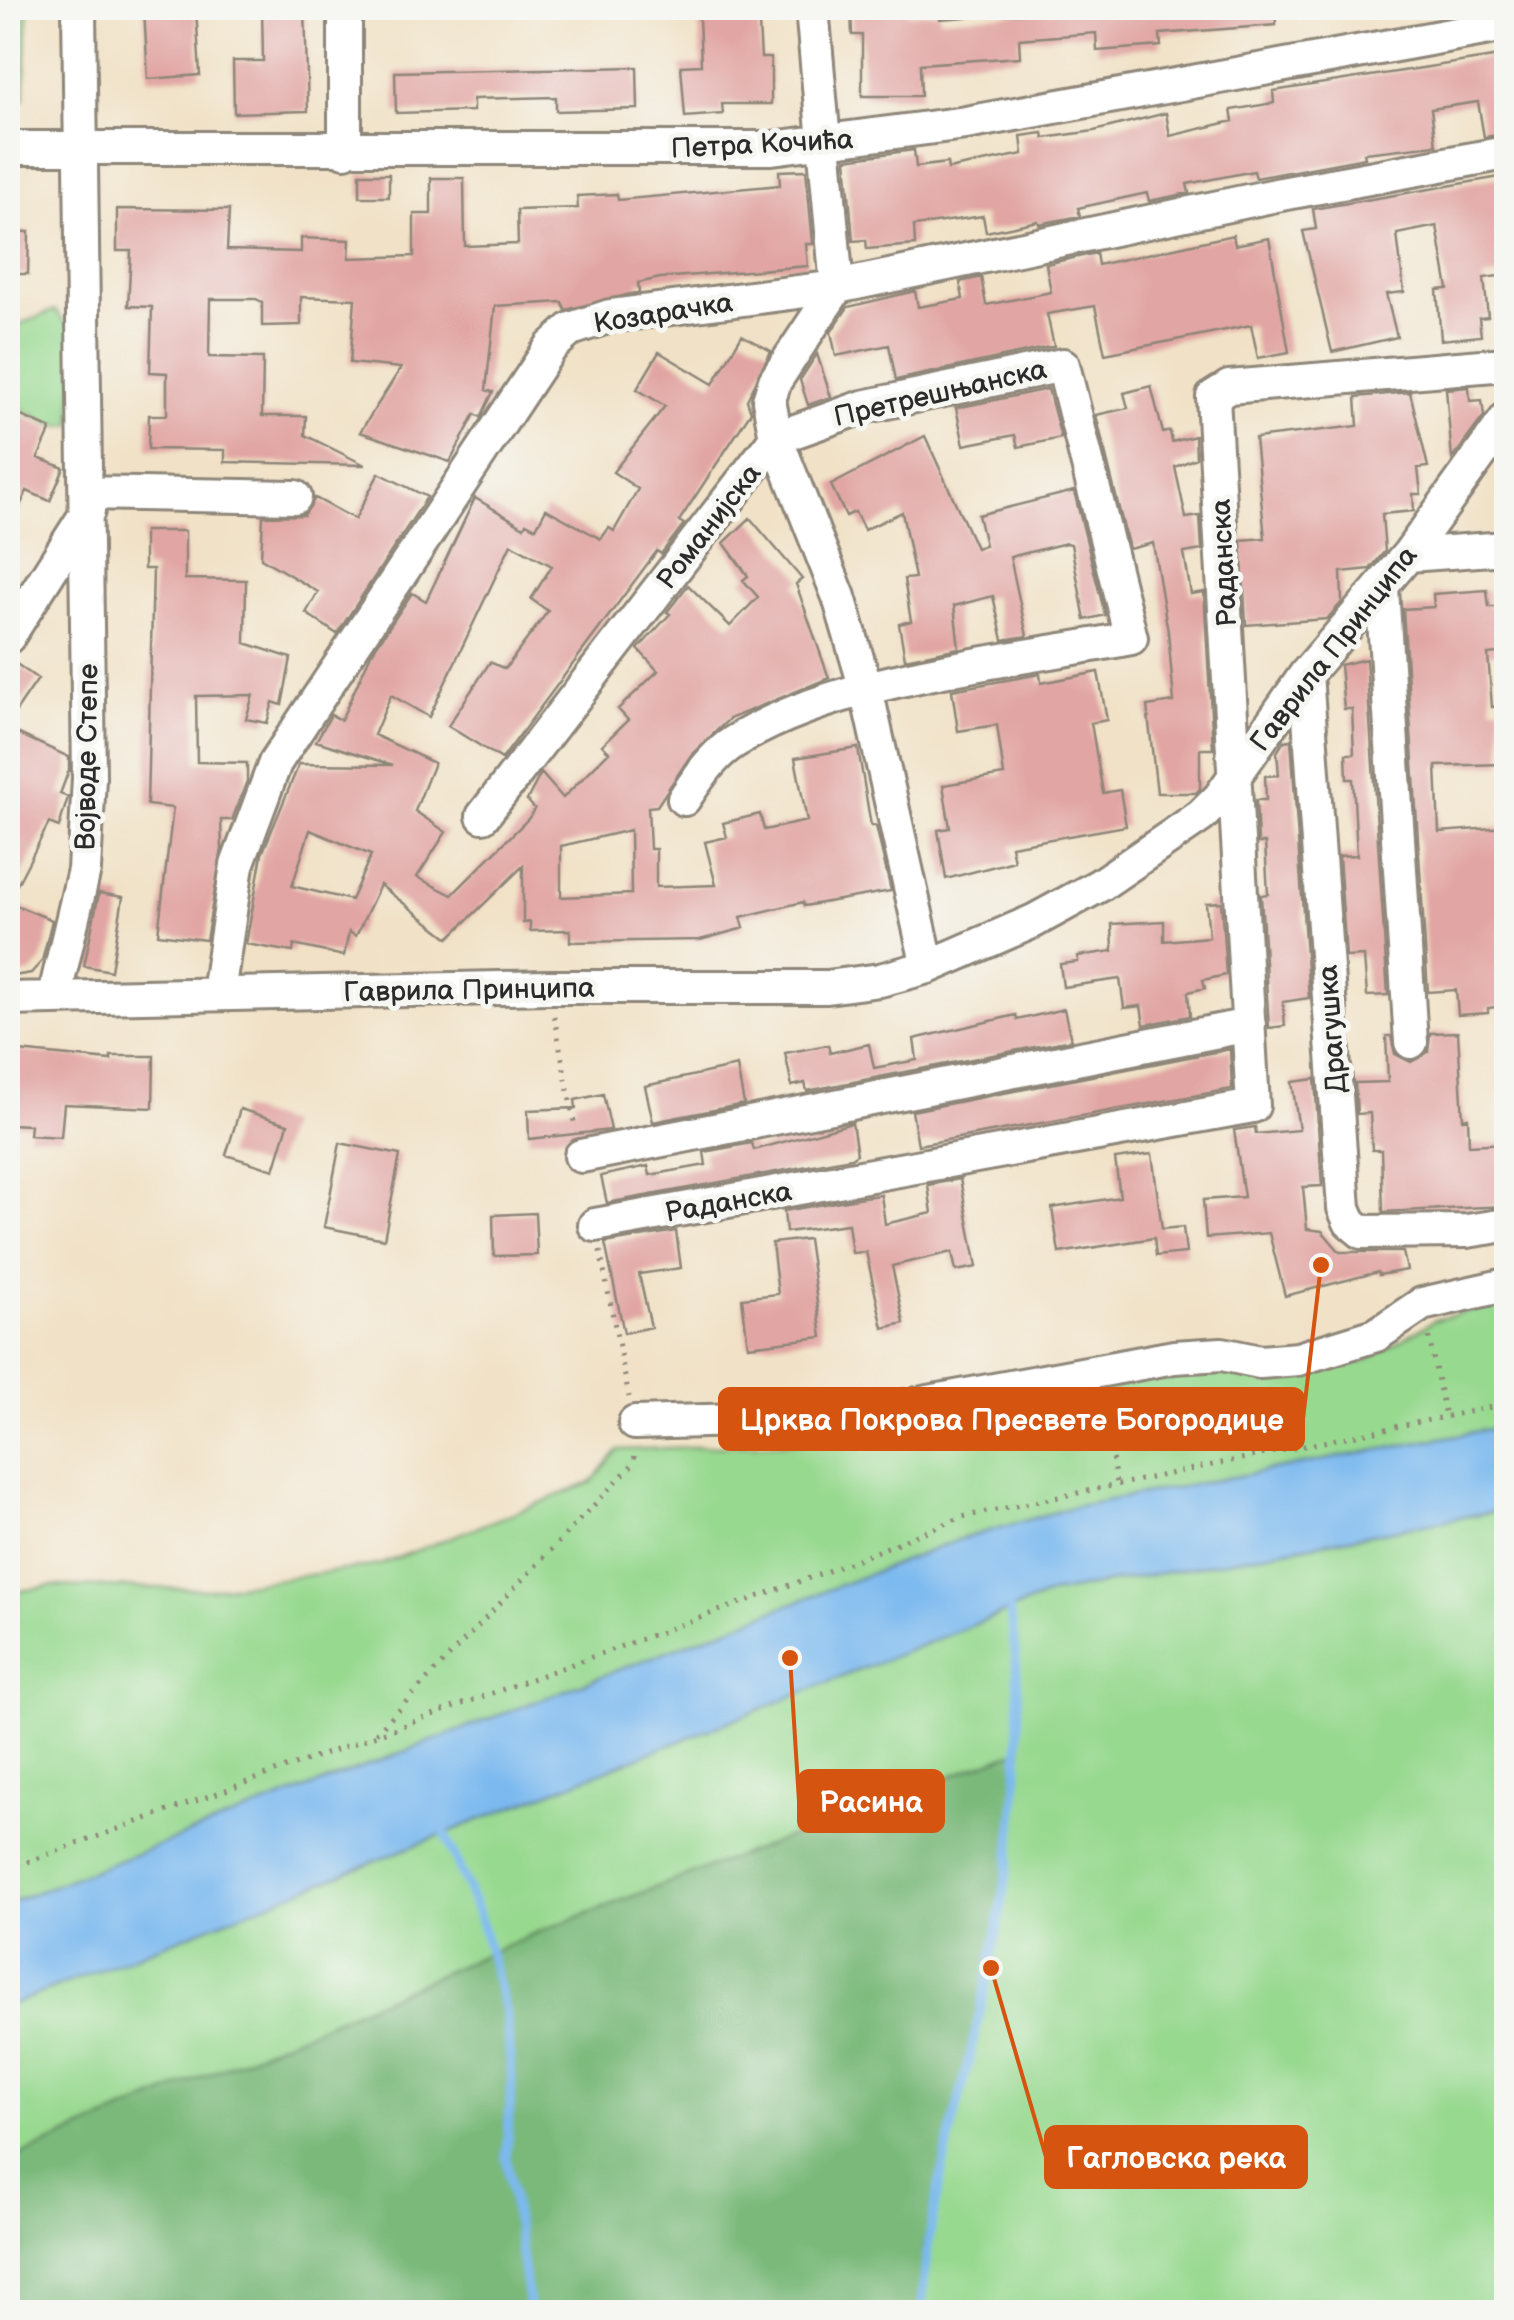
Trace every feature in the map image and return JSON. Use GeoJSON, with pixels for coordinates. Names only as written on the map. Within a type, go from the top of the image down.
{"type":"FeatureCollection","features":[{"type":"Feature","properties":{"kind":"street","name":"Војводе Степе"},"geometry":{"type":"LineString","coordinates":[[54,998],[84,870],[87,826],[88,502],[79,8]]}},
{"type":"Feature","properties":{"kind":"street"},"geometry":{"type":"LineString","coordinates":[[345,8],[345,152]]}},
{"type":"Feature","properties":{"kind":"street"},"geometry":{"type":"LineString","coordinates":[[812,8],[837,287]]}},
{"type":"Feature","properties":{"kind":"street","name":"Петра Кочића"},"geometry":{"type":"LineString","coordinates":[[8,148],[345,152],[720,150],[822,144],[1019,114],[1450,22],[1506,25]]}},
{"type":"Feature","properties":{"kind":"street","name":"Козарачка"},"geometry":{"type":"LineString","coordinates":[[218,993],[237,865],[275,763],[551,347],[571,329],[590,320],[837,287],[1281,194],[1506,154]]}},
{"type":"Feature","properties":{"kind":"street","name":"Романијска"},"geometry":{"type":"LineString","coordinates":[[483,816],[776,438],[768,400],[775,381],[837,287]]}},
{"type":"Feature","properties":{"kind":"street","name":"Раданска"},"geometry":{"type":"LineString","coordinates":[[594,1225],[1254,1106],[1214,397],[1228,387],[1506,364]]}},
{"type":"Feature","properties":{"kind":"street","name":"Претрешњанска"},"geometry":{"type":"LineString","coordinates":[[684,799],[705,768],[734,742],[866,689],[1132,638],[1063,365],[862,407],[776,438]]}},
{"type":"Feature","properties":{"kind":"street","name":"Гаврила Принципа"},"geometry":{"type":"LineString","coordinates":[[8,999],[218,993],[827,988],[928,967],[1034,921],[1100,885],[1201,816],[1236,774],[1306,674],[1382,588],[1506,419]]}},
{"type":"Feature","properties":{"kind":"street"},"geometry":{"type":"LineString","coordinates":[[776,438],[839,597],[866,689],[928,967]]}},
{"type":"Feature","properties":{"kind":"street"},"geometry":{"type":"LineString","coordinates":[[8,637],[88,502],[296,498]]}},
{"type":"Feature","properties":{"kind":"street"},"geometry":{"type":"LineString","coordinates":[[1408,554],[1506,548]]}},
{"type":"Feature","properties":{"kind":"street"},"geometry":{"type":"LineString","coordinates":[[1382,588],[1411,1042]]}},
{"type":"Feature","properties":{"kind":"street","name":"Драгушка"},"geometry":{"type":"LineString","coordinates":[[1306,674],[1344,1208],[1350,1222],[1362,1232],[1506,1225]]}},
{"type":"Feature","properties":{"kind":"street"},"geometry":{"type":"LineString","coordinates":[[581,1156],[1249,1025]]}},
{"type":"Feature","properties":{"kind":"street"},"geometry":{"type":"LineString","coordinates":[[635,1424],[847,1417],[1174,1357],[1222,1354],[1260,1362],[1298,1360],[1376,1335],[1422,1304],[1506,1285]]}},
{"type":"Feature","properties":{"kind":"path"},"geometry":{"type":"LineString","coordinates":[[1422,1304],[1445,1416]]}},
{"type":"Feature","properties":{"kind":"path"},"geometry":{"type":"LineString","coordinates":[[1116,1483],[1106,1416],[1112,1402],[1124,1394]]}},
{"type":"Feature","properties":{"kind":"path"},"geometry":{"type":"LineString","coordinates":[[8,1869],[823,1572],[962,1517],[1506,1404]]}},
{"type":"Feature","properties":{"kind":"path"},"geometry":{"type":"LineString","coordinates":[[374,1735],[634,1463],[635,1424]]}},
{"type":"Feature","properties":{"kind":"green space"},"geometry":{"type":"Polygon","coordinates":[[[8,8],[28,8],[24,100],[8,100],[8,8]]]}},
{"type":"Feature","properties":{"kind":"green space"},"geometry":{"type":"Polygon","coordinates":[[[55,310],[75,334],[72,425],[56,426],[8,403],[8,329],[55,310]]]}},
{"type":"Feature","properties":{"kind":"green space"},"geometry":{"type":"Polygon","coordinates":[[[1506,1301],[1506,1426],[1073,1507],[961,1539],[8,1903],[8,1593],[51,1586],[210,1589],[379,1565],[591,1483],[618,1450],[793,1443],[947,1422],[1171,1374],[1223,1372],[1269,1380],[1293,1376],[1366,1361],[1435,1320],[1506,1301]]]}},
{"type":"Feature","properties":{"kind":"green space"},"geometry":{"type":"Polygon","coordinates":[[[1506,1509],[1506,2312],[922,2312],[924,2247],[991,1968],[1021,1750],[533,1934],[8,2161],[8,2006],[1054,1593],[1506,1509]]]}},
{"type":"Feature","properties":{"kind":"green space"},"geometry":{"type":"Polygon","coordinates":[[[1022,1749],[991,1968],[924,2247],[922,2312],[8,2312],[8,2161],[533,1934],[1022,1749]]]}},
{"type":"Feature","properties":{"kind":"water"},"geometry":{"type":"Polygon","coordinates":[[[1506,1426],[1506,1509],[1054,1593],[8,2006],[8,1903],[961,1539],[1073,1507],[1506,1426]]]}},
{"type":"Feature","properties":{"kind":"building"},"geometry":{"type":"Polygon","coordinates":[[[196,8],[200,75],[148,79],[144,10],[196,8]]]}},
{"type":"Feature","properties":{"kind":"building"},"geometry":{"type":"Polygon","coordinates":[[[262,8],[305,8],[308,111],[234,113],[233,61],[263,61],[262,8]]]}},
{"type":"Feature","properties":{"kind":"building"},"geometry":{"type":"Polygon","coordinates":[[[711,8],[758,8],[761,58],[771,58],[771,104],[722,104],[723,114],[685,117],[681,66],[701,65],[699,17],[712,17],[711,8]]]}},
{"type":"Feature","properties":{"kind":"building"},"geometry":{"type":"Polygon","coordinates":[[[851,8],[907,8],[907,14],[940,12],[940,19],[1094,8],[1275,8],[1276,25],[1160,34],[1161,46],[1097,51],[1096,33],[1019,39],[1020,57],[920,64],[921,96],[862,96],[862,35],[852,35],[851,8]]]}},
{"type":"Feature","properties":{"kind":"building"},"geometry":{"type":"Polygon","coordinates":[[[1506,55],[1506,134],[1484,137],[1478,102],[1431,109],[1436,145],[1364,153],[1365,158],[1256,178],[1254,171],[1187,184],[1189,193],[1149,201],[1147,193],[1078,208],[1080,216],[1039,224],[1038,221],[986,232],[983,216],[914,226],[915,245],[867,249],[866,240],[853,241],[846,159],[914,150],[916,167],[947,163],[948,169],[1023,154],[1021,136],[1043,133],[1044,138],[1094,131],[1166,113],[1170,136],[1233,121],[1231,110],[1274,103],[1273,91],[1506,55]]]}},
{"type":"Feature","properties":{"kind":"building"},"geometry":{"type":"Polygon","coordinates":[[[637,67],[638,109],[556,111],[556,97],[473,99],[473,111],[396,113],[395,72],[637,67]]]}},
{"type":"Feature","properties":{"kind":"building"},"geometry":{"type":"Polygon","coordinates":[[[806,170],[813,244],[806,244],[808,266],[660,278],[638,283],[639,292],[566,310],[562,302],[495,306],[486,390],[493,392],[481,417],[475,414],[450,462],[360,432],[401,368],[350,363],[355,299],[301,297],[301,325],[262,326],[262,302],[210,299],[209,357],[263,358],[262,416],[306,416],[305,435],[365,465],[225,462],[225,450],[148,449],[149,415],[167,415],[167,373],[150,372],[152,307],[128,306],[131,251],[117,251],[117,209],[229,210],[227,250],[301,252],[301,238],[350,240],[349,258],[414,256],[414,214],[431,214],[431,178],[464,178],[465,246],[518,244],[517,210],[578,208],[577,196],[617,194],[618,200],[780,185],[779,171],[806,170]]]}},
{"type":"Feature","properties":{"kind":"building"},"geometry":{"type":"Polygon","coordinates":[[[360,174],[389,174],[389,197],[360,197],[360,174]]]}},
{"type":"Feature","properties":{"kind":"building"},"geometry":{"type":"Polygon","coordinates":[[[1500,177],[1506,209],[1506,275],[1484,278],[1488,317],[1479,318],[1481,336],[1441,340],[1437,290],[1448,289],[1437,226],[1397,234],[1404,292],[1386,294],[1397,337],[1332,352],[1303,231],[1316,229],[1313,209],[1500,177]]]}},
{"type":"Feature","properties":{"kind":"building"},"geometry":{"type":"Polygon","coordinates":[[[8,231],[29,232],[28,274],[8,274],[8,231]]]}},
{"type":"Feature","properties":{"kind":"building"},"geometry":{"type":"Polygon","coordinates":[[[1233,235],[1235,245],[1269,238],[1289,352],[1258,358],[1251,325],[1105,354],[1095,306],[1047,314],[1054,346],[896,380],[889,345],[836,356],[831,332],[848,307],[915,291],[918,307],[963,299],[960,282],[981,277],[986,305],[1051,292],[1046,264],[1096,253],[1098,265],[1233,235]]]}},
{"type":"Feature","properties":{"kind":"building"},"geometry":{"type":"Polygon","coordinates":[[[742,335],[771,351],[747,400],[751,412],[679,521],[684,524],[661,554],[657,551],[502,759],[448,726],[490,662],[505,669],[548,611],[531,599],[552,566],[511,544],[429,717],[391,695],[374,735],[434,763],[415,811],[446,832],[417,877],[452,895],[528,819],[535,809],[527,800],[541,773],[563,798],[609,752],[602,745],[628,720],[618,709],[658,671],[638,649],[670,614],[667,612],[688,585],[730,626],[758,597],[743,580],[748,576],[724,543],[750,518],[802,579],[796,584],[829,678],[729,719],[691,755],[657,806],[648,807],[650,849],[656,849],[656,887],[716,885],[705,842],[727,837],[723,823],[760,814],[764,830],[807,821],[795,758],[858,748],[871,826],[876,826],[891,891],[804,906],[803,902],[741,917],[744,928],[700,940],[570,942],[570,930],[530,931],[530,922],[523,923],[523,866],[449,938],[380,885],[356,936],[349,932],[344,956],[294,945],[293,952],[246,944],[262,854],[299,764],[393,765],[316,741],[331,715],[341,720],[371,654],[412,593],[426,601],[475,498],[524,527],[526,523],[536,528],[546,509],[601,539],[609,528],[614,531],[638,489],[613,472],[665,406],[637,389],[659,352],[713,384],[742,335]],[[310,830],[292,886],[351,900],[371,855],[310,830]],[[630,830],[561,846],[561,897],[631,894],[630,830]]]}},
{"type":"Feature","properties":{"kind":"building"},"geometry":{"type":"Polygon","coordinates":[[[817,354],[831,397],[808,405],[800,380],[817,354]]]}},
{"type":"Feature","properties":{"kind":"building"},"geometry":{"type":"Polygon","coordinates":[[[1151,386],[1163,433],[1170,431],[1172,442],[1195,436],[1196,458],[1175,467],[1186,518],[1200,516],[1202,550],[1184,553],[1191,594],[1204,592],[1213,749],[1200,749],[1200,789],[1196,793],[1157,793],[1147,706],[1174,702],[1168,632],[1153,543],[1129,549],[1096,415],[1128,408],[1124,393],[1151,386]]]}},
{"type":"Feature","properties":{"kind":"building"},"geometry":{"type":"Polygon","coordinates":[[[1469,387],[1470,401],[1482,400],[1484,416],[1452,459],[1446,389],[1469,387]]]}},
{"type":"Feature","properties":{"kind":"building"},"geometry":{"type":"Polygon","coordinates":[[[1048,389],[1061,438],[1018,447],[1015,435],[964,445],[956,408],[1048,389]]]}},
{"type":"Feature","properties":{"kind":"building"},"geometry":{"type":"Polygon","coordinates":[[[1410,392],[1428,467],[1418,468],[1421,494],[1413,494],[1414,511],[1382,514],[1385,551],[1370,569],[1341,572],[1342,602],[1327,619],[1246,625],[1241,540],[1265,538],[1255,438],[1358,426],[1356,397],[1410,392]]]}},
{"type":"Feature","properties":{"kind":"building"},"geometry":{"type":"Polygon","coordinates":[[[8,410],[51,429],[38,458],[64,468],[50,501],[27,491],[8,532],[8,410]]]}},
{"type":"Feature","properties":{"kind":"building"},"geometry":{"type":"Polygon","coordinates":[[[925,436],[976,548],[985,545],[978,515],[1074,491],[1105,615],[1085,620],[1071,544],[1066,543],[1010,557],[1027,636],[1003,640],[993,596],[954,606],[959,648],[905,659],[899,624],[911,621],[904,579],[915,578],[902,512],[864,530],[855,512],[846,516],[831,485],[925,436]]]}},
{"type":"Feature","properties":{"kind":"building"},"geometry":{"type":"Polygon","coordinates":[[[379,473],[427,497],[337,634],[306,613],[318,592],[261,558],[263,516],[304,515],[315,498],[355,519],[379,473]]]}},
{"type":"Feature","properties":{"kind":"building"},"geometry":{"type":"Polygon","coordinates":[[[144,531],[185,531],[185,579],[246,580],[245,643],[291,658],[282,705],[273,702],[267,723],[246,719],[253,695],[196,696],[197,762],[247,763],[247,781],[232,820],[221,820],[222,849],[206,940],[158,934],[173,808],[147,805],[153,569],[144,569],[144,531]]]}},
{"type":"Feature","properties":{"kind":"building"},"geometry":{"type":"Polygon","coordinates":[[[1487,590],[1489,607],[1506,607],[1506,652],[1488,654],[1492,707],[1500,706],[1503,764],[1436,766],[1439,832],[1506,827],[1506,1006],[1488,1008],[1488,1013],[1458,1015],[1456,990],[1428,992],[1403,609],[1434,607],[1433,594],[1487,590]]]}},
{"type":"Feature","properties":{"kind":"building"},"geometry":{"type":"Polygon","coordinates":[[[8,658],[38,679],[8,723],[8,658]]]}},
{"type":"Feature","properties":{"kind":"building"},"geometry":{"type":"Polygon","coordinates":[[[1366,659],[1388,995],[1367,996],[1364,956],[1346,957],[1339,856],[1357,855],[1353,779],[1347,779],[1346,754],[1354,754],[1352,709],[1344,709],[1340,665],[1366,659]]]}},
{"type":"Feature","properties":{"kind":"building"},"geometry":{"type":"Polygon","coordinates":[[[1098,672],[1107,720],[1091,723],[1103,793],[1120,790],[1126,826],[1011,846],[1014,861],[946,879],[938,830],[950,828],[943,785],[1004,775],[997,725],[958,731],[952,690],[1040,674],[1041,683],[1098,672]]]}},
{"type":"Feature","properties":{"kind":"building"},"geometry":{"type":"Polygon","coordinates":[[[8,729],[69,757],[69,770],[60,794],[68,797],[59,827],[49,823],[8,902],[8,729]]]}},
{"type":"Feature","properties":{"kind":"building"},"geometry":{"type":"Polygon","coordinates":[[[1291,740],[1309,998],[1283,1002],[1285,1026],[1269,1028],[1261,895],[1268,894],[1265,843],[1258,843],[1256,800],[1266,800],[1265,776],[1279,775],[1277,752],[1284,741],[1291,740]]]}},
{"type":"Feature","properties":{"kind":"building"},"geometry":{"type":"Polygon","coordinates":[[[99,893],[123,897],[111,971],[84,966],[99,893]]]}},
{"type":"Feature","properties":{"kind":"building"},"geometry":{"type":"Polygon","coordinates":[[[8,902],[52,920],[42,961],[31,973],[8,977],[8,902]]]}},
{"type":"Feature","properties":{"kind":"building"},"geometry":{"type":"Polygon","coordinates":[[[1221,902],[1226,975],[1203,980],[1205,988],[1188,992],[1190,1016],[1144,1025],[1141,1006],[1124,1008],[1120,979],[1063,987],[1060,964],[1078,962],[1078,956],[1113,951],[1112,924],[1164,921],[1164,941],[1209,937],[1206,903],[1221,902]]]}},
{"type":"Feature","properties":{"kind":"building"},"geometry":{"type":"Polygon","coordinates":[[[1064,1009],[1071,1040],[807,1091],[805,1083],[792,1086],[785,1053],[828,1045],[830,1053],[869,1044],[874,1068],[917,1060],[914,1039],[1016,1015],[1017,1020],[1064,1009]]]}},
{"type":"Feature","properties":{"kind":"building"},"geometry":{"type":"Polygon","coordinates":[[[1458,1032],[1463,1119],[1468,1118],[1469,1145],[1506,1143],[1506,1206],[1383,1212],[1381,1150],[1372,1150],[1370,1113],[1357,1114],[1355,1083],[1388,1082],[1386,1036],[1391,1036],[1395,1054],[1411,1062],[1428,1052],[1430,1033],[1458,1032]]]}},
{"type":"Feature","properties":{"kind":"building"},"geometry":{"type":"Polygon","coordinates":[[[1230,1049],[1232,1089],[918,1145],[912,1111],[1230,1049]]]}},
{"type":"Feature","properties":{"kind":"building"},"geometry":{"type":"Polygon","coordinates":[[[8,1050],[111,1060],[111,1056],[154,1056],[153,1108],[64,1104],[61,1137],[29,1135],[30,1125],[8,1124],[8,1050]]]}},
{"type":"Feature","properties":{"kind":"building"},"geometry":{"type":"Polygon","coordinates":[[[737,1066],[744,1104],[653,1122],[645,1086],[737,1066]]]}},
{"type":"Feature","properties":{"kind":"building"},"geometry":{"type":"Polygon","coordinates":[[[1315,1079],[1322,1186],[1303,1187],[1307,1229],[1322,1231],[1340,1252],[1403,1252],[1407,1270],[1379,1275],[1378,1272],[1285,1296],[1269,1233],[1206,1238],[1203,1200],[1244,1197],[1234,1130],[1255,1127],[1256,1134],[1299,1130],[1292,1082],[1315,1079]]]}},
{"type":"Feature","properties":{"kind":"building"},"geometry":{"type":"Polygon","coordinates":[[[603,1094],[611,1130],[529,1139],[528,1110],[576,1108],[575,1100],[603,1094]]]}},
{"type":"Feature","properties":{"kind":"building"},"geometry":{"type":"Polygon","coordinates":[[[240,1109],[288,1124],[274,1170],[226,1155],[240,1109]]]}},
{"type":"Feature","properties":{"kind":"building"},"geometry":{"type":"Polygon","coordinates":[[[852,1123],[857,1154],[851,1158],[607,1203],[601,1176],[648,1166],[650,1175],[706,1165],[704,1152],[752,1143],[754,1150],[852,1123]]]}},
{"type":"Feature","properties":{"kind":"building"},"geometry":{"type":"Polygon","coordinates":[[[340,1143],[400,1155],[384,1239],[324,1227],[340,1143]]]}},
{"type":"Feature","properties":{"kind":"building"},"geometry":{"type":"Polygon","coordinates":[[[1152,1154],[1162,1229],[1183,1227],[1186,1253],[1156,1256],[1154,1238],[1059,1253],[1052,1208],[1120,1197],[1115,1159],[1152,1154]]]}},
{"type":"Feature","properties":{"kind":"building"},"geometry":{"type":"Polygon","coordinates":[[[960,1179],[977,1267],[956,1271],[952,1252],[892,1266],[904,1323],[883,1328],[866,1252],[852,1253],[848,1224],[786,1232],[784,1211],[863,1197],[881,1195],[885,1224],[932,1213],[928,1185],[960,1179]]]}},
{"type":"Feature","properties":{"kind":"building"},"geometry":{"type":"Polygon","coordinates":[[[535,1213],[537,1255],[494,1256],[493,1215],[535,1213]]]}},
{"type":"Feature","properties":{"kind":"building"},"geometry":{"type":"Polygon","coordinates":[[[676,1231],[681,1268],[639,1274],[651,1327],[624,1333],[605,1243],[676,1231]]]}},
{"type":"Feature","properties":{"kind":"building"},"geometry":{"type":"Polygon","coordinates":[[[808,1239],[822,1337],[748,1346],[742,1298],[778,1294],[772,1243],[808,1239]]]}},
{"type":"Feature","properties":{"kind":"waterway"},"geometry":{"type":"LineString","coordinates":[[922,2312],[933,2217],[1005,1889],[1019,1716],[1008,1601]]}},
{"type":"Feature","properties":{"kind":"waterway"},"geometry":{"type":"LineString","coordinates":[[441,1824],[481,1921],[506,2014],[512,2082],[506,2157],[530,2312]]}},
{"type":"Feature","properties":{"kind":"place","name":"Црква Покрова Пресвете Богородице"},"geometry":{"type":"Point","coordinates":[1321,1265]}},
{"type":"Feature","properties":{"kind":"place","name":"Расина"},"geometry":{"type":"Point","coordinates":[790,1658]}},
{"type":"Feature","properties":{"kind":"place","name":"Гагловска река"},"geometry":{"type":"Point","coordinates":[991,1968]}}]}
